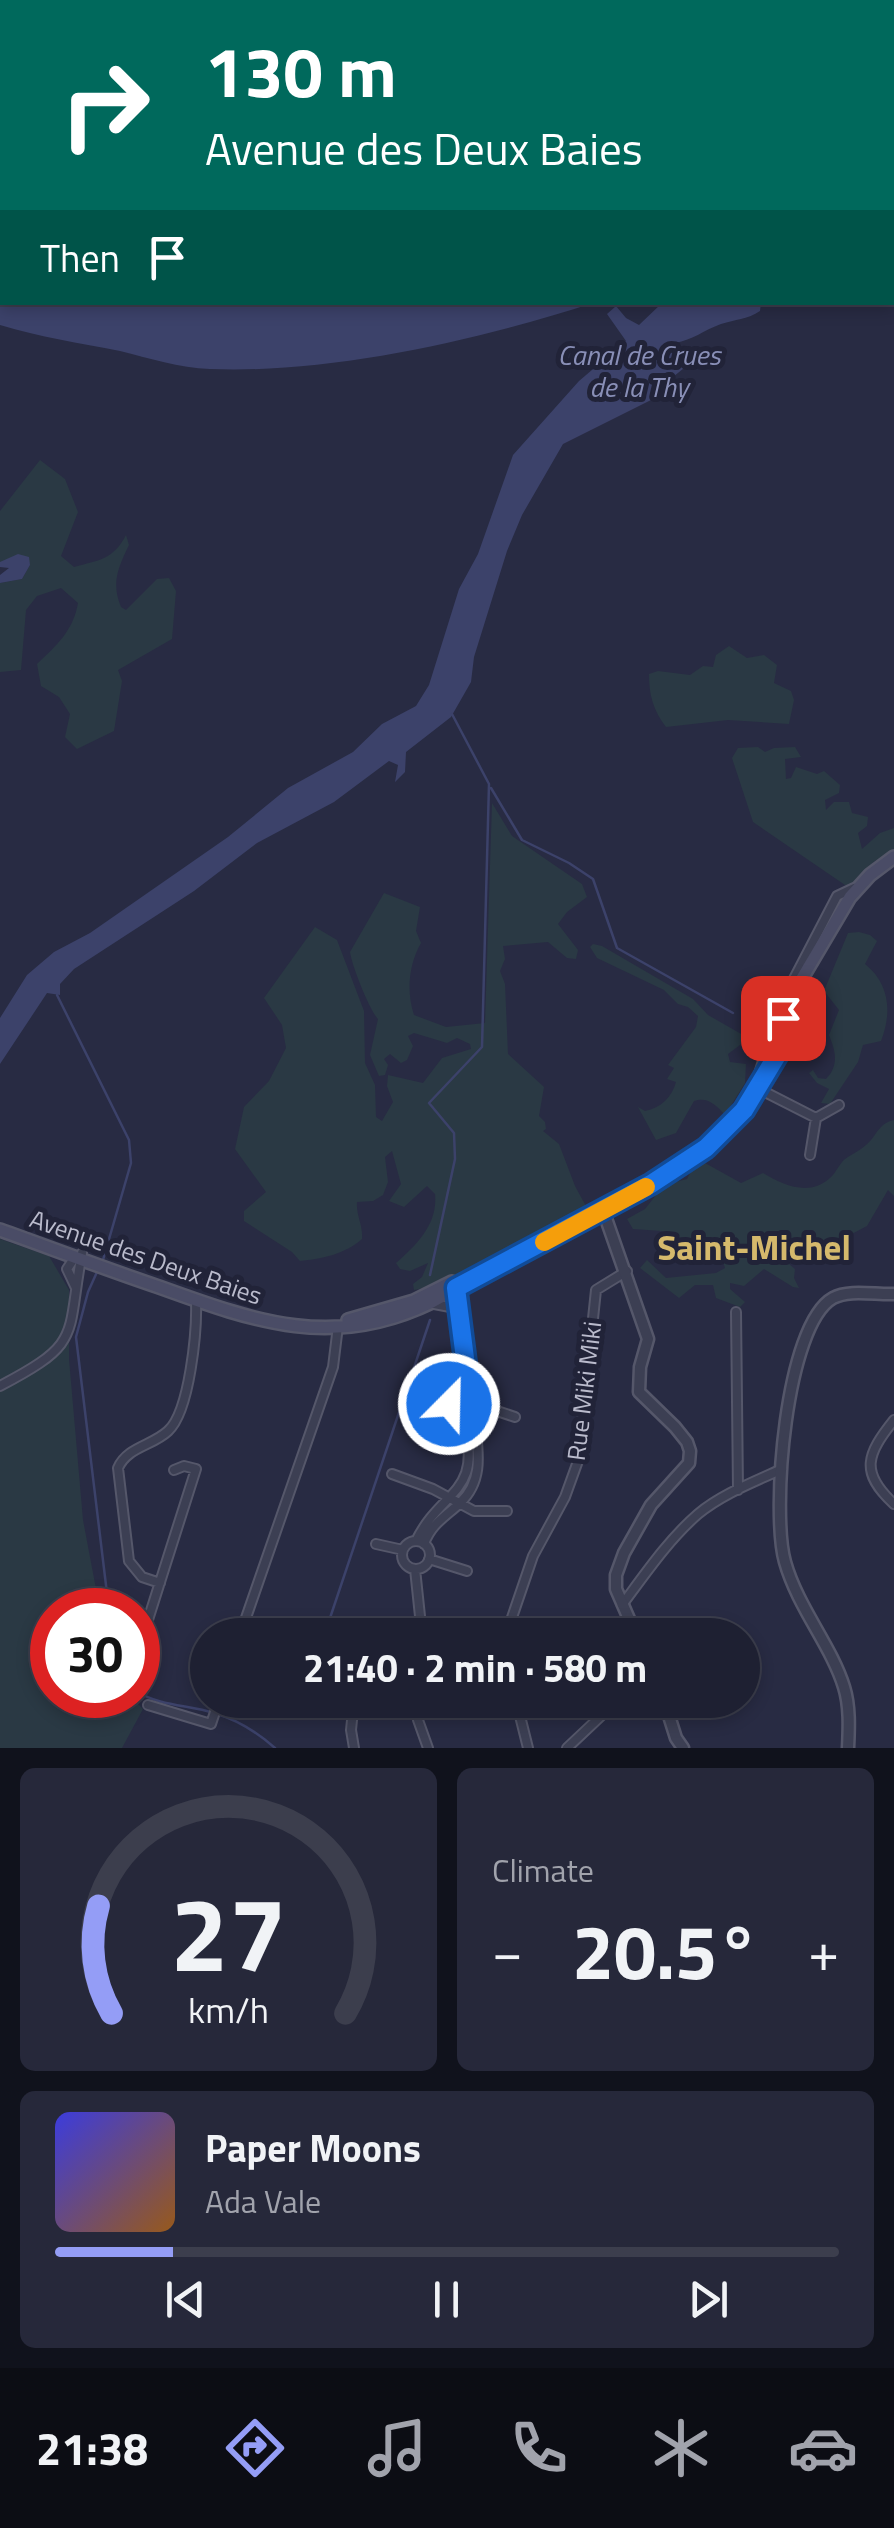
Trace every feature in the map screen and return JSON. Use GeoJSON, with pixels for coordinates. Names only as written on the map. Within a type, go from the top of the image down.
{"type":"FeatureCollection","features":[{"type":"Feature","properties":{"kind":"main road","name":"Avenue des Deux Baies"},"geometry":{"type":"LineString","coordinates":[[0,1227],[268,1317],[338,1325],[414,1301],[602,1208],[673,1164],[726,1121],[762,1074],[766,1058],[763,1026],[781,1019],[858,886],[894,857]]}},
{"type":"Feature","properties":{"kind":"main road","name":"Avenue des Deux Baies"},"geometry":{"type":"LineString","coordinates":[[108,1266],[196,1301],[280,1325],[338,1325],[394,1319],[706,1148],[735,1121],[792,1037],[781,1019]]}},
{"type":"Feature","properties":{"kind":"main road"},"geometry":{"type":"LineString","coordinates":[[763,1039],[773,1048],[782,1047]]}},
{"type":"Feature","properties":{"kind":"main road","name":"Avenue des Deux Baies"},"geometry":{"type":"LineString","coordinates":[[0,1227],[80,1257]]}},
{"type":"Feature","properties":{"kind":"street"},"geometry":{"type":"LineString","coordinates":[[781,1019],[837,896],[858,886]]}},
{"type":"Feature","properties":{"kind":"street"},"geometry":{"type":"LineString","coordinates":[[759,1089],[816,1118]]}},
{"type":"Feature","properties":{"kind":"street"},"geometry":{"type":"LineString","coordinates":[[816,1118],[839,1105]]}},
{"type":"Feature","properties":{"kind":"street"},"geometry":{"type":"LineString","coordinates":[[810,1155],[816,1118]]}},
{"type":"Feature","properties":{"kind":"street"},"geometry":{"type":"LineString","coordinates":[[602,1208],[648,1338],[639,1392],[688,1442],[690,1451],[689,1462],[651,1505],[624,1552],[616,1589],[628,1618]]}},
{"type":"Feature","properties":{"kind":"street"},"geometry":{"type":"LineString","coordinates":[[76,1288],[66,1269],[80,1257]]}},
{"type":"Feature","properties":{"kind":"street"},"geometry":{"type":"LineString","coordinates":[[0,1386],[37,1367],[66,1340],[74,1313],[80,1257]]}},
{"type":"Feature","properties":{"kind":"street"},"geometry":{"type":"LineString","coordinates":[[468,1382],[453,1311],[452,1286],[488,1263]]}},
{"type":"Feature","properties":{"kind":"street","name":"Rue Miki Miki"},"geometry":{"type":"LineString","coordinates":[[512,1618],[534,1556],[578,1461],[596,1290],[626,1270]]}},
{"type":"Feature","properties":{"kind":"street"},"geometry":{"type":"LineString","coordinates":[[848,1748],[845,1689],[799,1602],[784,1560],[778,1527],[782,1469],[800,1348],[817,1312],[842,1295],[894,1294]]}},
{"type":"Feature","properties":{"kind":"street"},"geometry":{"type":"LineString","coordinates":[[160,1583],[142,1577],[129,1561],[118,1468],[128,1454],[170,1429],[178,1415],[196,1342],[196,1301]]}},
{"type":"Feature","properties":{"kind":"street"},"geometry":{"type":"LineString","coordinates":[[429,1303],[453,1311]]}},
{"type":"Feature","properties":{"kind":"street"},"geometry":{"type":"LineString","coordinates":[[736,1312],[738,1490]]}},
{"type":"Feature","properties":{"kind":"street"},"geometry":{"type":"LineString","coordinates":[[246,1618],[333,1368],[338,1325]]}},
{"type":"Feature","properties":{"kind":"street"},"geometry":{"type":"LineString","coordinates":[[468,1382],[485,1391],[488,1408]]}},
{"type":"Feature","properties":{"kind":"street"},"geometry":{"type":"LineString","coordinates":[[468,1382],[456,1387],[449,1404],[454,1416],[470,1422]]}},
{"type":"Feature","properties":{"kind":"street"},"geometry":{"type":"LineString","coordinates":[[488,1408],[514,1417]]}},
{"type":"Feature","properties":{"kind":"street"},"geometry":{"type":"LineString","coordinates":[[420,1543],[423,1527],[466,1479],[470,1422],[488,1408]]}},
{"type":"Feature","properties":{"kind":"street"},"geometry":{"type":"LineString","coordinates":[[894,1420],[875,1446],[870,1466],[879,1489],[894,1504]]}},
{"type":"Feature","properties":{"kind":"street"},"geometry":{"type":"LineString","coordinates":[[376,1544],[403,1550],[420,1543],[474,1486],[479,1468],[470,1422]]}},
{"type":"Feature","properties":{"kind":"street"},"geometry":{"type":"LineString","coordinates":[[158,1588],[196,1469],[184,1466],[174,1470]]}},
{"type":"Feature","properties":{"kind":"street"},"geometry":{"type":"LineString","coordinates":[[622,1605],[696,1515],[782,1469]]}},
{"type":"Feature","properties":{"kind":"street"},"geometry":{"type":"LineString","coordinates":[[392,1474],[474,1512],[507,1511]]}},
{"type":"Feature","properties":{"kind":"street"},"geometry":{"type":"LineString","coordinates":[[415,1569],[429,1559],[429,1551],[420,1543]]}},
{"type":"Feature","properties":{"kind":"street"},"geometry":{"type":"LineString","coordinates":[[403,1550],[404,1562],[415,1569]]}},
{"type":"Feature","properties":{"kind":"street"},"geometry":{"type":"LineString","coordinates":[[429,1559],[467,1571]]}},
{"type":"Feature","properties":{"kind":"street"},"geometry":{"type":"LineString","coordinates":[[415,1569],[420,1618]]}},
{"type":"Feature","properties":{"kind":"street"},"geometry":{"type":"LineString","coordinates":[[160,1709],[190,1718]]}},
{"type":"Feature","properties":{"kind":"street"},"geometry":{"type":"LineString","coordinates":[[191,1718],[211,1724],[213,1718]]}},
{"type":"Feature","properties":{"kind":"street"},"geometry":{"type":"LineString","coordinates":[[352,1718],[354,1748]]}},
{"type":"Feature","properties":{"kind":"street"},"geometry":{"type":"LineString","coordinates":[[418,1718],[428,1748]]}},
{"type":"Feature","properties":{"kind":"street"},"geometry":{"type":"LineString","coordinates":[[520,1718],[528,1748]]}},
{"type":"Feature","properties":{"kind":"street"},"geometry":{"type":"LineString","coordinates":[[567,1748],[599,1718]]}},
{"type":"Feature","properties":{"kind":"street"},"geometry":{"type":"LineString","coordinates":[[670,1718],[683,1748]]}},
{"type":"Feature","properties":{"kind":"shaded area"},"geometry":{"type":"Polygon","coordinates":[[[40,460],[65,479],[78,512],[61,556],[74,567],[98,560],[116,550],[126,535],[129,545],[116,583],[121,607],[126,610],[157,579],[169,578],[176,591],[172,639],[118,670],[122,681],[114,731],[77,749],[65,737],[70,714],[59,697],[41,686],[37,664],[68,630],[78,603],[61,588],[37,596],[26,610],[21,670],[0,672],[0,583],[22,579],[30,565],[0,562],[0,511],[40,460]]]}},
{"type":"Feature","properties":{"kind":"shaded area"},"geometry":{"type":"Polygon","coordinates":[[[729,646],[747,658],[764,655],[777,665],[774,683],[791,691],[794,700],[789,724],[728,720],[666,727],[653,702],[649,674],[658,671],[690,675],[703,666],[713,667],[716,655],[729,646]]]}},
{"type":"Feature","properties":{"kind":"shaded area"},"geometry":{"type":"Polygon","coordinates":[[[758,747],[765,752],[795,747],[801,757],[785,759],[786,779],[791,778],[796,767],[817,774],[824,771],[840,785],[839,793],[825,800],[826,810],[834,802],[849,802],[852,813],[868,817],[867,826],[858,833],[862,849],[880,833],[894,828],[894,852],[875,861],[854,885],[845,885],[753,822],[732,758],[738,748],[758,747]]]}},
{"type":"Feature","properties":{"kind":"shaded area"},"geometry":{"type":"Polygon","coordinates":[[[492,803],[512,836],[582,884],[587,897],[558,924],[578,950],[576,959],[567,958],[548,942],[503,946],[505,959],[500,971],[505,984],[508,1054],[544,1087],[539,1116],[545,1122],[543,1131],[559,1144],[587,1208],[436,1286],[414,1290],[413,1284],[422,1277],[428,1263],[410,1271],[400,1269],[396,1263],[430,1224],[435,1194],[427,1186],[404,1207],[389,1201],[401,1184],[392,1151],[385,1157],[388,1182],[383,1195],[373,1201],[357,1202],[362,1239],[333,1255],[300,1261],[244,1221],[244,1211],[266,1192],[235,1149],[244,1107],[269,1081],[286,1048],[282,1025],[264,998],[315,927],[337,940],[364,1011],[365,1063],[375,1085],[376,1117],[382,1121],[393,1102],[388,1075],[423,1083],[442,1058],[471,1049],[470,1044],[457,1038],[447,1043],[414,1033],[408,1036],[413,1046],[407,1060],[401,1063],[390,1054],[384,1059],[388,1065],[385,1075],[379,1076],[370,1055],[378,1019],[361,987],[350,952],[384,893],[420,907],[416,931],[421,943],[410,978],[414,1015],[446,1027],[485,1023],[492,803]]]}},
{"type":"Feature","properties":{"kind":"shaded area"},"geometry":{"type":"Polygon","coordinates":[[[859,932],[877,941],[865,964],[884,990],[884,1030],[881,1041],[863,1045],[858,1062],[830,1104],[821,1103],[829,1089],[809,1073],[813,1070],[818,1078],[826,1079],[833,1069],[835,1053],[829,1035],[839,1010],[824,991],[848,933],[859,932]]]}},
{"type":"Feature","properties":{"kind":"shaded area"},"geometry":{"type":"Polygon","coordinates":[[[593,944],[693,999],[708,1015],[743,1035],[744,1042],[728,1054],[730,1062],[746,1064],[745,1083],[725,1115],[708,1101],[694,1101],[676,1133],[656,1140],[638,1107],[645,1111],[656,1107],[672,1092],[676,1082],[667,1079],[674,1068],[668,1065],[696,1027],[698,1016],[664,990],[597,958],[590,947],[593,944]]]}},
{"type":"Feature","properties":{"kind":"shaded area"},"geometry":{"type":"Polygon","coordinates":[[[894,1120],[894,1196],[888,1190],[867,1226],[823,1249],[817,1259],[789,1264],[795,1269],[799,1288],[764,1269],[744,1286],[730,1283],[730,1289],[745,1302],[740,1307],[716,1298],[713,1285],[695,1285],[679,1298],[640,1268],[647,1260],[666,1278],[716,1273],[725,1268],[722,1258],[689,1253],[662,1231],[633,1229],[627,1219],[645,1209],[664,1185],[687,1179],[692,1169],[705,1163],[741,1183],[763,1173],[787,1185],[813,1187],[830,1178],[845,1159],[894,1120]]]}},
{"type":"Feature","properties":{"kind":"shaded area"},"geometry":{"type":"Polygon","coordinates":[[[0,1239],[49,1256],[69,1290],[69,1359],[83,1520],[96,1588],[30,1588],[30,1718],[138,1718],[122,1748],[0,1748],[0,1239]]]}},
{"type":"Feature","properties":{"kind":"shaded area"},"geometry":{"type":"Polygon","coordinates":[[[468,1388],[478,1392],[482,1402],[478,1412],[468,1416],[458,1412],[454,1402],[458,1392],[468,1388]]]}},
{"type":"Feature","properties":{"kind":"water"},"geometry":{"type":"Polygon","coordinates":[[[0,305],[586,305],[502,330],[404,352],[256,369],[187,367],[0,325],[0,305]]]}},
{"type":"Feature","properties":{"kind":"water","name":"Canal de Crues de la Thy"},"geometry":{"type":"Polygon","coordinates":[[[660,305],[761,305],[755,314],[675,343],[675,355],[682,359],[688,350],[689,364],[668,381],[669,391],[563,444],[522,515],[507,551],[474,657],[471,682],[451,717],[406,752],[405,772],[395,782],[398,765],[389,761],[334,802],[257,843],[194,891],[74,969],[60,984],[60,995],[47,993],[0,1064],[0,1018],[27,975],[54,952],[90,933],[228,837],[288,788],[353,752],[382,724],[416,706],[429,685],[459,589],[478,554],[513,455],[579,381],[626,341],[607,314],[616,306],[639,325],[660,305]]]}},
{"type":"Feature","properties":{"kind":"water"},"geometry":{"type":"Polygon","coordinates":[[[18,554],[29,557],[30,565],[22,579],[0,583],[0,575],[9,568],[0,567],[0,562],[18,554]]]}},
{"type":"Feature","properties":{"kind":"waterway"},"geometry":{"type":"LineString","coordinates":[[430,1275],[455,1159],[454,1133],[429,1103],[482,1047],[489,784],[452,714]]}},
{"type":"Feature","properties":{"kind":"waterway"},"geometry":{"type":"LineString","coordinates":[[491,788],[522,840],[593,879],[617,948],[733,1013]]}},
{"type":"Feature","properties":{"kind":"waterway"},"geometry":{"type":"LineString","coordinates":[[57,995],[129,1140],[131,1163],[103,1260]]}},
{"type":"Feature","properties":{"kind":"waterway"},"geometry":{"type":"LineString","coordinates":[[97,1272],[76,1337],[106,1588]]}},
{"type":"Feature","properties":{"kind":"waterway"},"geometry":{"type":"LineString","coordinates":[[330,1618],[430,1320]]}},
{"type":"Feature","properties":{"kind":"waterway"},"geometry":{"type":"LineString","coordinates":[[160,1701],[231,1719],[275,1748]]}},
{"type":"Feature","properties":{"kind":"slow traffic"},"geometry":{"type":"LineString","coordinates":[[544,1242],[646,1187]]}},
{"type":"Feature","properties":{"kind":"district","name":"Saint-Michel"},"geometry":{"type":"Point","coordinates":[754,1248]}},
{"type":"Feature","properties":{"kind":"route"},"geometry":{"type":"LineString","coordinates":[[449,1404],[456,1387],[468,1382],[456,1288],[651,1184],[706,1148],[744,1110],[782,1047],[790,1042],[792,1027],[783,1018]]}}]}
